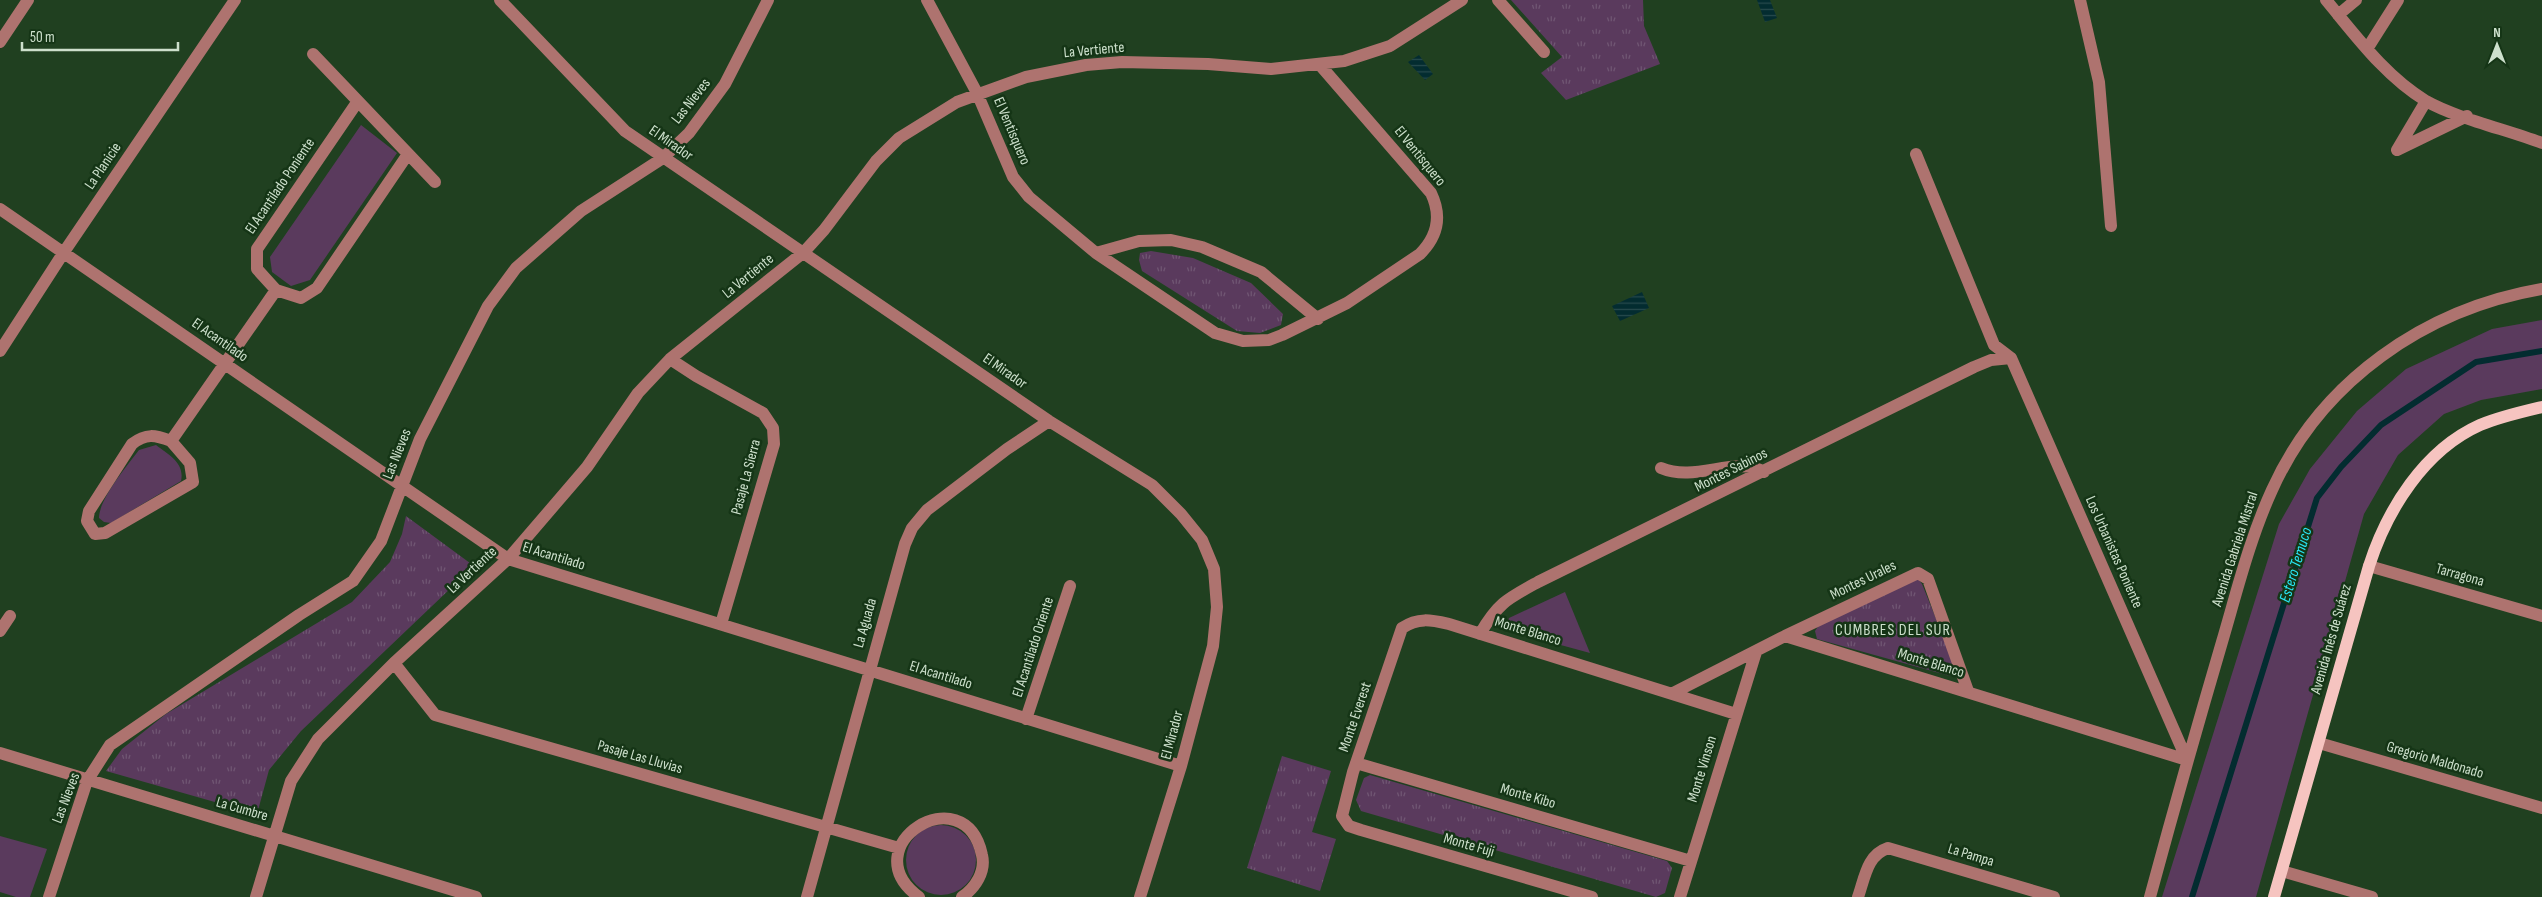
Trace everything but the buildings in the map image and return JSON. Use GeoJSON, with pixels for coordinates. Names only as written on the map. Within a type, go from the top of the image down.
{"type":"FeatureCollection","features":[{"type":"Feature","properties":{"kind":"main road","name":"Avenida Inés de Suárez"},"geometry":{"type":"LineString","coordinates":[[2274,897],[2369,566],[2387,520],[2415,478],[2445,449],[2479,425],[2542,407]]}},
{"type":"Feature","properties":{"kind":"street"},"geometry":{"type":"LineString","coordinates":[[0,42],[28,0]]}},
{"type":"Feature","properties":{"kind":"street","name":"La Planicie"},"geometry":{"type":"LineString","coordinates":[[0,351],[64,252],[235,0]]}},
{"type":"Feature","properties":{"kind":"street","name":"El Mirador"},"geometry":{"type":"LineString","coordinates":[[500,0],[625,131],[1049,421],[1152,485],[1181,514],[1202,540],[1214,569],[1217,607],[1213,646],[1181,766],[1140,897]]}},
{"type":"Feature","properties":{"kind":"street","name":"Las Nieves"},"geometry":{"type":"LineString","coordinates":[[49,897],[88,781],[110,745],[291,620],[353,581],[381,541],[420,438],[488,306],[516,268],[581,210],[663,158],[689,133],[725,84],[768,0]]}},
{"type":"Feature","properties":{"kind":"street","name":"El Ventisquero"},"geometry":{"type":"LineString","coordinates":[[927,0],[978,93],[1013,177],[1029,197],[1096,253],[1209,330],[1229,339],[1256,342],[1270,340],[1318,319],[1376,285],[1420,254],[1434,237],[1438,215],[1432,193],[1320,65]]}},
{"type":"Feature","properties":{"kind":"street","name":"La Vertiente"},"geometry":{"type":"LineString","coordinates":[[256,897],[290,781],[318,739],[394,664],[508,559],[587,467],[638,393],[670,359],[804,252],[824,230],[876,161],[899,138],[937,112],[978,93],[1026,77],[1086,65],[1122,62],[1208,64],[1240,69],[1271,69],[1320,65],[1368,55],[1411,35],[1462,0]]}},
{"type":"Feature","properties":{"kind":"street"},"geometry":{"type":"LineString","coordinates":[[1498,0],[1544,52]]}},
{"type":"Feature","properties":{"kind":"street"},"geometry":{"type":"LineString","coordinates":[[2080,0],[2099,82],[2111,226]]}},
{"type":"Feature","properties":{"kind":"street"},"geometry":{"type":"LineString","coordinates":[[2326,0],[2367,49],[2396,79],[2426,101],[2542,143]]}},
{"type":"Feature","properties":{"kind":"street"},"geometry":{"type":"LineString","coordinates":[[2338,15],[2356,0]]}},
{"type":"Feature","properties":{"kind":"street"},"geometry":{"type":"LineString","coordinates":[[2367,49],[2398,0]]}},
{"type":"Feature","properties":{"kind":"street"},"geometry":{"type":"LineString","coordinates":[[312,54],[435,182]]}},
{"type":"Feature","properties":{"kind":"street","name":"El Acantilado Poniente"},"geometry":{"type":"LineString","coordinates":[[276,290],[257,269],[257,249],[358,101]]}},
{"type":"Feature","properties":{"kind":"street"},"geometry":{"type":"LineString","coordinates":[[2426,101],[2397,150],[2467,116]]}},
{"type":"Feature","properties":{"kind":"street"},"geometry":{"type":"LineString","coordinates":[[171,441],[276,290],[301,298],[317,288],[408,154]]}},
{"type":"Feature","properties":{"kind":"street"},"geometry":{"type":"LineString","coordinates":[[1916,154],[1994,344],[2011,358]]}},
{"type":"Feature","properties":{"kind":"street","name":"El Acantilado"},"geometry":{"type":"LineString","coordinates":[[0,209],[225,362],[508,559],[1181,766]]}},
{"type":"Feature","properties":{"kind":"street"},"geometry":{"type":"LineString","coordinates":[[1096,253],[1139,241],[1171,240],[1202,247],[1261,272],[1318,319]]}},
{"type":"Feature","properties":{"kind":"street","name":"Avenida Gabriela Mistral"},"geometry":{"type":"LineString","coordinates":[[2150,897],[2187,760],[2262,513],[2284,466],[2314,420],[2340,391],[2363,370],[2414,334],[2470,307],[2542,289]]}},
{"type":"Feature","properties":{"kind":"street","name":"Montes Sabinos"},"geometry":{"type":"LineString","coordinates":[[1480,634],[1494,611],[1505,600],[1974,367],[1991,360],[2011,358]]}},
{"type":"Feature","properties":{"kind":"street","name":"Los Urbanistas Poniente"},"geometry":{"type":"LineString","coordinates":[[2011,358],[2187,760]]}},
{"type":"Feature","properties":{"kind":"street","name":"Pasaje La Sierra"},"geometry":{"type":"LineString","coordinates":[[670,359],[696,376],[763,413],[772,428],[774,444],[721,624]]}},
{"type":"Feature","properties":{"kind":"street","name":"La Aguada"},"geometry":{"type":"LineString","coordinates":[[807,897],[905,544],[919,518],[966,480],[1049,421]]}},
{"type":"Feature","properties":{"kind":"street"},"geometry":{"type":"LineString","coordinates":[[154,435],[171,441],[190,463],[193,482],[105,533],[95,534],[87,521],[88,512],[132,444],[141,436],[154,435]]}},
{"type":"Feature","properties":{"kind":"street"},"geometry":{"type":"LineString","coordinates":[[1661,468],[1681,474],[1735,467],[1764,472]]}},
{"type":"Feature","properties":{"kind":"street","name":"Tarragona"},"geometry":{"type":"LineString","coordinates":[[2369,566],[2542,616]]}},
{"type":"Feature","properties":{"kind":"street","name":"Montes Urales"},"geometry":{"type":"LineString","coordinates":[[1785,636],[1918,573],[1928,579],[1968,691]]}},
{"type":"Feature","properties":{"kind":"street","name":"El Acantilado Oriente"},"geometry":{"type":"LineString","coordinates":[[1026,719],[1070,586]]}},
{"type":"Feature","properties":{"kind":"street"},"geometry":{"type":"LineString","coordinates":[[0,631],[10,616]]}},
{"type":"Feature","properties":{"kind":"street","name":"Monte Blanco"},"geometry":{"type":"LineString","coordinates":[[1402,628],[1412,622],[1427,619],[1673,693],[1736,714]]}},
{"type":"Feature","properties":{"kind":"street","name":"Monte Everest"},"geometry":{"type":"LineString","coordinates":[[1342,816],[1356,763],[1402,628]]}},
{"type":"Feature","properties":{"kind":"street"},"geometry":{"type":"LineString","coordinates":[[1673,693],[1785,636]]}},
{"type":"Feature","properties":{"kind":"street","name":"Monte Blanco"},"geometry":{"type":"LineString","coordinates":[[1785,636],[2187,760]]}},
{"type":"Feature","properties":{"kind":"street","name":"Monte Vinson"},"geometry":{"type":"LineString","coordinates":[[1680,897],[1756,652]]}},
{"type":"Feature","properties":{"kind":"street","name":"Pasaje Las Lluvias"},"geometry":{"type":"LineString","coordinates":[[394,664],[435,715],[899,848]]}},
{"type":"Feature","properties":{"kind":"street","name":"Gregorio Maldonado"},"geometry":{"type":"LineString","coordinates":[[2318,743],[2542,808]]}},
{"type":"Feature","properties":{"kind":"street","name":"La Cumbre"},"geometry":{"type":"LineString","coordinates":[[0,753],[476,897]]}},
{"type":"Feature","properties":{"kind":"street","name":"Monte Kibo"},"geometry":{"type":"LineString","coordinates":[[1356,763],[1691,861]]}},
{"type":"Feature","properties":{"kind":"street","name":"Monte Fuji"},"geometry":{"type":"LineString","coordinates":[[1342,816],[1349,826],[1361,830],[1592,897]]}},
{"type":"Feature","properties":{"kind":"street"},"geometry":{"type":"LineString","coordinates":[[919,897],[909,890],[901,877],[898,863],[899,848],[911,830],[931,819],[945,818],[960,822],[972,831],[980,844],[983,858],[981,873],[974,886],[962,897]]}},
{"type":"Feature","properties":{"kind":"street","name":"La Pampa"},"geometry":{"type":"LineString","coordinates":[[1858,897],[1870,860],[1878,851],[1888,848],[2054,897]]}},
{"type":"Feature","properties":{"kind":"street"},"geometry":{"type":"LineString","coordinates":[[2282,871],[2372,897]]}},
{"type":"Feature","properties":{"kind":"green space"},"geometry":{"type":"Polygon","coordinates":[[[1511,0],[1643,0],[1644,26],[1660,64],[1566,100],[1541,73],[1562,57],[1511,0]]]}},
{"type":"Feature","properties":{"kind":"green space"},"geometry":{"type":"Polygon","coordinates":[[[361,125],[397,153],[310,280],[291,286],[272,272],[270,257],[361,125]]]}},
{"type":"Feature","properties":{"kind":"green space"},"geometry":{"type":"Polygon","coordinates":[[[1151,251],[1193,258],[1251,283],[1283,314],[1281,325],[1260,333],[1237,331],[1142,271],[1139,260],[1140,253],[1151,251]]]}},
{"type":"Feature","properties":{"kind":"green space"},"geometry":{"type":"Polygon","coordinates":[[[2542,320],[2542,389],[2481,400],[2444,414],[2398,455],[2364,514],[2256,897],[2162,897],[2279,524],[2310,469],[2357,411],[2406,369],[2492,329],[2542,320]]]}},
{"type":"Feature","properties":{"kind":"green space"},"geometry":{"type":"Polygon","coordinates":[[[156,445],[178,464],[181,469],[181,481],[111,523],[104,522],[99,518],[100,510],[114,483],[139,450],[156,445]]]}},
{"type":"Feature","properties":{"kind":"green space"},"geometry":{"type":"Polygon","coordinates":[[[406,516],[474,566],[301,731],[269,770],[257,814],[106,771],[122,749],[166,714],[352,602],[390,562],[402,534],[406,516]]]}},
{"type":"Feature","properties":{"kind":"green space","name":"CUMBRES DEL SUR"},"geometry":{"type":"Polygon","coordinates":[[[1914,580],[1919,580],[1922,584],[1956,668],[1955,675],[1950,676],[1817,639],[1815,631],[1819,625],[1914,580]]]}},
{"type":"Feature","properties":{"kind":"green space"},"geometry":{"type":"Polygon","coordinates":[[[1565,592],[1590,653],[1517,633],[1509,628],[1507,623],[1509,618],[1565,592]]]}},
{"type":"Feature","properties":{"kind":"green space"},"geometry":{"type":"Polygon","coordinates":[[[1282,756],[1331,771],[1312,832],[1336,839],[1320,891],[1247,868],[1282,756]]]}},
{"type":"Feature","properties":{"kind":"green space"},"geometry":{"type":"Polygon","coordinates":[[[1370,775],[1667,861],[1672,868],[1665,893],[1656,897],[1361,811],[1356,800],[1364,778],[1370,775]]]}},
{"type":"Feature","properties":{"kind":"green space"},"geometry":{"type":"Polygon","coordinates":[[[941,825],[954,828],[966,835],[973,847],[976,860],[973,873],[966,885],[954,892],[941,895],[928,892],[916,885],[909,873],[906,860],[909,847],[916,835],[928,828],[941,825]]]}},
{"type":"Feature","properties":{"kind":"green space"},"geometry":{"type":"Polygon","coordinates":[[[0,836],[47,849],[30,897],[16,897],[0,892],[0,836]]]}},
{"type":"Feature","properties":{"kind":"water"},"geometry":{"type":"Polygon","coordinates":[[[1757,0],[1770,0],[1777,18],[1765,22],[1757,0]]]}},
{"type":"Feature","properties":{"kind":"water"},"geometry":{"type":"Polygon","coordinates":[[[1419,55],[1433,74],[1425,80],[1408,62],[1419,55]]]}},
{"type":"Feature","properties":{"kind":"water"},"geometry":{"type":"Polygon","coordinates":[[[1642,292],[1649,308],[1620,321],[1612,306],[1642,292]]]}},
{"type":"Feature","properties":{"kind":"waterway","name":"Estero Temuco"},"geometry":{"type":"LineString","coordinates":[[2192,897],[2317,498],[2341,467],[2381,425],[2476,362],[2542,351]]}},
{"type":"Feature","properties":{"kind":"district","name":"CUMBRES DEL SUR"},"geometry":{"type":"Point","coordinates":[1893,630]}}]}
